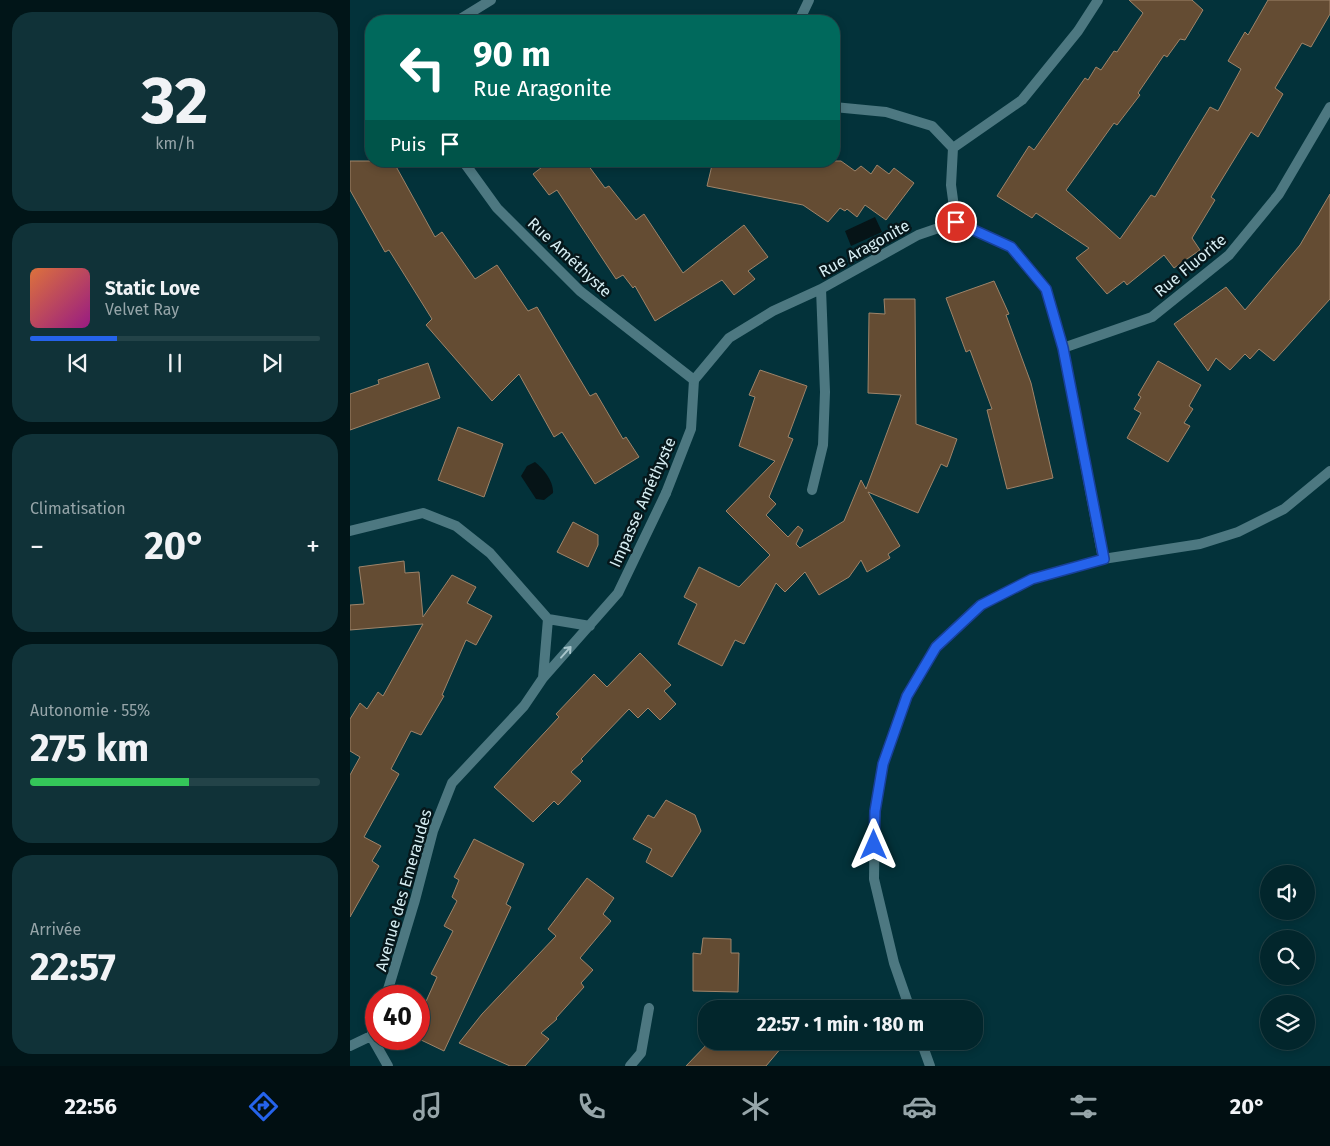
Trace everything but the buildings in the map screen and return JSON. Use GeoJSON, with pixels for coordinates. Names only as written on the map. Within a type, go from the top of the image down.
{"type":"FeatureCollection","features":[{"type":"Feature","properties":{"kind":"street"},"geometry":{"type":"LineString","coordinates":[[467,15],[491,0]]}},
{"type":"Feature","properties":{"kind":"street"},"geometry":{"type":"LineString","coordinates":[[802,15],[810,0]]}},
{"type":"Feature","properties":{"kind":"street"},"geometry":{"type":"LineString","coordinates":[[953,148],[1022,100],[1078,31],[1098,0]]}},
{"type":"Feature","properties":{"kind":"street","name":"Rue Fluorite"},"geometry":{"type":"LineString","coordinates":[[1063,348],[1152,317],[1229,255],[1279,194],[1330,107]]}},
{"type":"Feature","properties":{"kind":"street"},"geometry":{"type":"LineString","coordinates":[[840,108],[886,112],[932,126],[953,148],[951,184],[956,222],[1011,247],[1046,289],[1063,348],[1104,559]]}},
{"type":"Feature","properties":{"kind":"street","name":"Rue Améthyste"},"geometry":{"type":"LineString","coordinates":[[467,167],[497,208],[580,291],[694,380]]}},
{"type":"Feature","properties":{"kind":"street","name":"Rue Aragonite"},"geometry":{"type":"LineString","coordinates":[[694,380],[729,338],[773,311],[821,289],[918,235],[956,222]]}},
{"type":"Feature","properties":{"kind":"street"},"geometry":{"type":"LineString","coordinates":[[812,490],[823,445],[825,392],[821,289]]}},
{"type":"Feature","properties":{"kind":"street","name":"Impasse Améthyste"},"geometry":{"type":"LineString","coordinates":[[543,678],[618,593],[666,494],[691,429],[694,380]]}},
{"type":"Feature","properties":{"kind":"street"},"geometry":{"type":"LineString","coordinates":[[907,1000],[894,963],[874,879],[875,811],[883,764],[907,696],[936,647],[981,605],[1032,579],[1104,559],[1200,544],[1238,532],[1284,509],[1330,471]]}},
{"type":"Feature","properties":{"kind":"street"},"geometry":{"type":"LineString","coordinates":[[350,531],[423,513],[456,526],[490,553],[548,619],[590,626]]}},
{"type":"Feature","properties":{"kind":"street","name":"Avenue des Emeraudes"},"geometry":{"type":"LineString","coordinates":[[389,985],[415,900],[433,831],[452,782],[524,706],[543,678],[548,619]]}},
{"type":"Feature","properties":{"kind":"street"},"geometry":{"type":"LineString","coordinates":[[630,1066],[641,1053],[649,1008]]}},
{"type":"Feature","properties":{"kind":"street"},"geometry":{"type":"LineString","coordinates":[[350,1046],[365,1039]]}},
{"type":"Feature","properties":{"kind":"street"},"geometry":{"type":"LineString","coordinates":[[379,1050],[388,1066]]}},
{"type":"Feature","properties":{"kind":"street"},"geometry":{"type":"LineString","coordinates":[[924,1050],[930,1066]]}},
{"type":"Feature","properties":{"kind":"shaded area"},"geometry":{"type":"Polygon","coordinates":[[[875,217],[882,232],[851,246],[845,231],[875,217]]]}},
{"type":"Feature","properties":{"kind":"shaded area"},"geometry":{"type":"Polygon","coordinates":[[[535,462],[542,468],[552,484],[553,493],[544,500],[536,499],[521,476],[527,466],[535,462]]]}},
{"type":"Feature","properties":{"kind":"route"},"geometry":{"type":"LineString","coordinates":[[874,845],[875,811],[883,764],[907,696],[936,647],[981,605],[1032,579],[1104,559],[1087,463],[1070,389],[1063,348],[1046,289],[1011,247],[956,222]]}}]}
